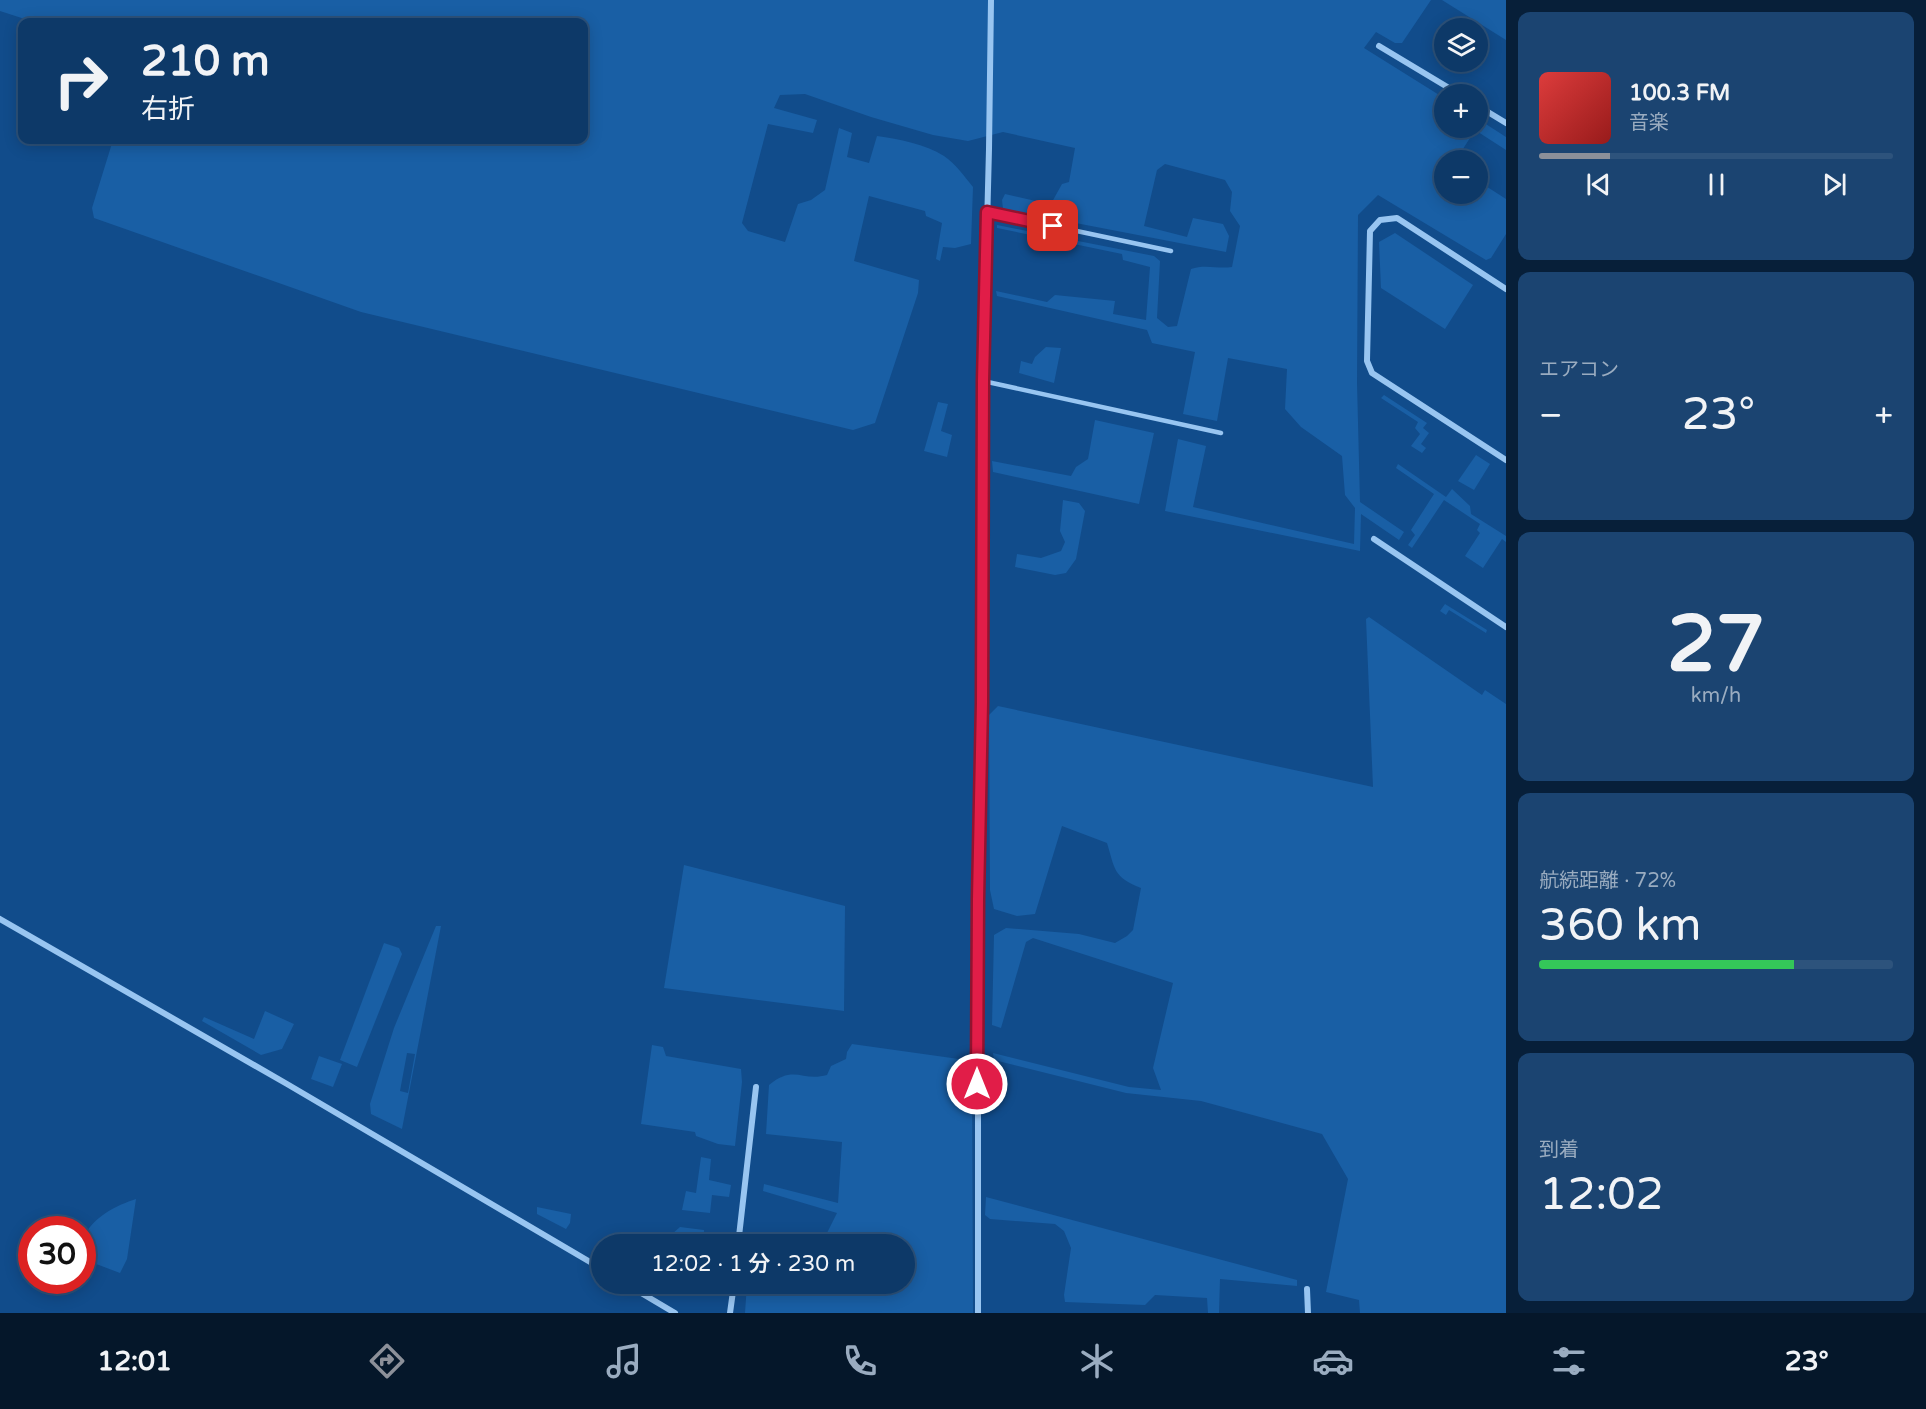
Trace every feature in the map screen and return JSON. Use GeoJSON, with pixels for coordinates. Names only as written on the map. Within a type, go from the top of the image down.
{"type":"FeatureCollection","features":[{"type":"Feature","properties":{"kind":"street"},"geometry":{"type":"LineString","coordinates":[[978,1313],[978,910],[982,703],[983,381],[991,0]]}},
{"type":"Feature","properties":{"kind":"street"},"geometry":{"type":"LineString","coordinates":[[1379,46],[1442,84]]}},
{"type":"Feature","properties":{"kind":"street"},"geometry":{"type":"LineString","coordinates":[[1488,112],[1506,123]]}},
{"type":"Feature","properties":{"kind":"street"},"geometry":{"type":"LineString","coordinates":[[1506,289],[1397,218],[1380,220],[1370,231],[1367,361],[1372,373],[1506,460]]}},
{"type":"Feature","properties":{"kind":"street"},"geometry":{"type":"LineString","coordinates":[[1374,539],[1506,627]]}},
{"type":"Feature","properties":{"kind":"street"},"geometry":{"type":"LineString","coordinates":[[0,919],[591,1263]]}},
{"type":"Feature","properties":{"kind":"street"},"geometry":{"type":"LineString","coordinates":[[739,1234],[756,1087]]}},
{"type":"Feature","properties":{"kind":"street"},"geometry":{"type":"LineString","coordinates":[[1307,1289],[1308,1313]]}},
{"type":"Feature","properties":{"kind":"street"},"geometry":{"type":"LineString","coordinates":[[643,1294],[675,1313]]}},
{"type":"Feature","properties":{"kind":"street"},"geometry":{"type":"LineString","coordinates":[[730,1313],[733,1294]]}},
{"type":"Feature","properties":{"kind":"lane"},"geometry":{"type":"LineString","coordinates":[[987,212],[1171,251]]}},
{"type":"Feature","properties":{"kind":"lane"},"geometry":{"type":"LineString","coordinates":[[983,381],[1221,433]]}},
{"type":"Feature","properties":{"kind":"shaded area"},"geometry":{"type":"Polygon","coordinates":[[[0,0],[1431,0],[1402,43],[1395,43],[1376,32],[1364,48],[1434,92],[1434,138],[1470,138],[1462,150],[1434,150],[1434,204],[1488,204],[1488,187],[1506,199],[1506,234],[1491,258],[1486,260],[1378,195],[1358,215],[1357,383],[1360,502],[1404,532],[1399,540],[1361,514],[1360,551],[1165,511],[1178,439],[1206,446],[1193,507],[1354,544],[1355,508],[1345,495],[1342,456],[1301,427],[1285,409],[1287,369],[1228,358],[1217,421],[1183,414],[1195,352],[1152,343],[1147,330],[997,296],[996,291],[1047,302],[1055,295],[1115,301],[1113,314],[1146,320],[1150,267],[1123,260],[1122,254],[997,228],[997,225],[1154,256],[1160,261],[1157,318],[1168,327],[1177,326],[1191,269],[1232,267],[1240,226],[1230,211],[1232,192],[1225,180],[1165,164],[1157,170],[1144,226],[1187,237],[1193,218],[1223,224],[1229,236],[1226,252],[1003,209],[1002,200],[1005,194],[1040,202],[1052,202],[1062,184],[1069,182],[1075,148],[1003,132],[968,141],[933,135],[805,94],[780,95],[774,108],[817,120],[813,133],[768,124],[742,223],[748,231],[785,242],[798,204],[811,200],[825,190],[839,128],[852,133],[847,157],[869,163],[877,136],[903,140],[929,148],[944,156],[956,166],[973,187],[971,244],[955,248],[943,247],[940,261],[936,259],[942,223],[926,216],[925,211],[869,196],[854,261],[919,280],[918,293],[875,423],[853,430],[361,312],[94,218],[92,208],[112,144],[588,144],[588,18],[22,18],[0,11],[0,0]]]}},
{"type":"Feature","properties":{"kind":"shaded area"},"geometry":{"type":"Polygon","coordinates":[[[1442,0],[1506,0],[1506,40],[1488,29],[1488,18],[1471,18],[1442,0]]]}},
{"type":"Feature","properties":{"kind":"shaded area"},"geometry":{"type":"Polygon","coordinates":[[[1488,125],[1506,137],[1506,150],[1487,138],[1488,125]]]}},
{"type":"Feature","properties":{"kind":"shaded area"},"geometry":{"type":"Polygon","coordinates":[[[1395,233],[1473,285],[1445,329],[1381,288],[1379,242],[1395,233]]]}},
{"type":"Feature","properties":{"kind":"shaded area"},"geometry":{"type":"Polygon","coordinates":[[[1046,347],[1061,348],[1054,383],[1019,373],[1021,361],[1032,364],[1035,357],[1046,347]]]}},
{"type":"Feature","properties":{"kind":"shaded area"},"geometry":{"type":"Polygon","coordinates":[[[1384,395],[1427,423],[1423,428],[1429,433],[1421,444],[1426,448],[1422,453],[1411,446],[1420,434],[1415,428],[1418,422],[1381,398],[1384,395]]]}},
{"type":"Feature","properties":{"kind":"shaded area"},"geometry":{"type":"Polygon","coordinates":[[[938,402],[948,404],[941,431],[952,435],[947,457],[924,451],[938,402]]]}},
{"type":"Feature","properties":{"kind":"shaded area"},"geometry":{"type":"Polygon","coordinates":[[[1095,420],[1154,433],[1139,504],[993,472],[992,461],[1071,476],[1076,467],[1088,459],[1095,420]]]}},
{"type":"Feature","properties":{"kind":"shaded area"},"geometry":{"type":"Polygon","coordinates":[[[1476,455],[1490,464],[1474,490],[1458,481],[1476,455]]]}},
{"type":"Feature","properties":{"kind":"shaded area"},"geometry":{"type":"Polygon","coordinates":[[[1398,464],[1446,497],[1452,489],[1470,506],[1471,514],[1506,536],[1506,542],[1502,539],[1483,568],[1465,556],[1480,533],[1477,530],[1480,524],[1444,500],[1412,548],[1408,545],[1415,535],[1411,530],[1434,494],[1396,468],[1398,464]]]}},
{"type":"Feature","properties":{"kind":"shaded area"},"geometry":{"type":"Polygon","coordinates":[[[1063,500],[1079,503],[1085,511],[1076,559],[1066,573],[1055,575],[1015,567],[1017,554],[1041,558],[1061,551],[1065,542],[1060,531],[1063,500]]]}},
{"type":"Feature","properties":{"kind":"shaded area"},"geometry":{"type":"Polygon","coordinates":[[[1445,604],[1487,630],[1486,633],[1449,610],[1446,615],[1440,611],[1445,604]]]}},
{"type":"Feature","properties":{"kind":"shaded area"},"geometry":{"type":"Polygon","coordinates":[[[1369,617],[1482,695],[1485,690],[1506,704],[1506,1313],[1360,1313],[1359,1300],[1326,1292],[1348,1179],[1322,1134],[1201,1101],[1126,1093],[994,1060],[993,1053],[1129,1087],[1161,1090],[1153,1068],[1173,983],[1033,938],[1026,942],[1001,1028],[992,1025],[994,935],[1006,928],[1079,934],[1115,943],[1133,930],[1141,888],[1125,880],[1116,871],[1107,843],[1062,826],[1035,914],[1017,916],[994,909],[990,890],[989,715],[998,706],[1373,787],[1366,619],[1369,617]]]}},
{"type":"Feature","properties":{"kind":"shaded area"},"geometry":{"type":"Polygon","coordinates":[[[684,865],[845,906],[844,1011],[664,988],[684,865]]]}},
{"type":"Feature","properties":{"kind":"shaded area"},"geometry":{"type":"Polygon","coordinates":[[[436,926],[441,926],[402,1129],[371,1114],[370,1104],[394,1028],[436,926]],[[407,1053],[400,1091],[408,1093],[415,1054],[407,1053]]]}},
{"type":"Feature","properties":{"kind":"shaded area"},"geometry":{"type":"Polygon","coordinates":[[[384,943],[399,948],[402,954],[357,1067],[340,1060],[384,943]]]}},
{"type":"Feature","properties":{"kind":"shaded area"},"geometry":{"type":"Polygon","coordinates":[[[265,1011],[294,1024],[282,1049],[261,1055],[202,1021],[204,1017],[254,1039],[265,1011]]]}},
{"type":"Feature","properties":{"kind":"shaded area"},"geometry":{"type":"Polygon","coordinates":[[[852,1044],[966,1060],[972,1064],[973,1313],[745,1313],[746,1294],[915,1294],[915,1234],[826,1234],[837,1213],[763,1191],[764,1184],[838,1203],[842,1142],[766,1134],[769,1085],[792,1074],[811,1077],[827,1075],[831,1066],[846,1059],[852,1044]]]}},
{"type":"Feature","properties":{"kind":"shaded area"},"geometry":{"type":"Polygon","coordinates":[[[652,1045],[663,1047],[666,1056],[741,1069],[742,1082],[735,1146],[718,1144],[696,1136],[695,1132],[641,1124],[652,1045]]]}},
{"type":"Feature","properties":{"kind":"shaded area"},"geometry":{"type":"Polygon","coordinates":[[[319,1056],[342,1064],[333,1087],[311,1079],[319,1056]]]}},
{"type":"Feature","properties":{"kind":"shaded area"},"geometry":{"type":"Polygon","coordinates":[[[701,1157],[711,1159],[709,1180],[731,1185],[729,1197],[712,1195],[710,1213],[682,1210],[686,1191],[696,1193],[701,1157]]]}},
{"type":"Feature","properties":{"kind":"shaded area"},"geometry":{"type":"Polygon","coordinates":[[[986,1197],[1297,1280],[1297,1286],[1220,1279],[1219,1313],[1208,1313],[1207,1298],[1155,1295],[1145,1305],[1065,1302],[1071,1248],[1064,1231],[1055,1224],[990,1219],[985,1215],[986,1197]]]}},
{"type":"Feature","properties":{"kind":"shaded area"},"geometry":{"type":"Polygon","coordinates":[[[136,1199],[127,1259],[120,1273],[96,1264],[96,1221],[105,1213],[136,1199]]]}},
{"type":"Feature","properties":{"kind":"shaded area"},"geometry":{"type":"Polygon","coordinates":[[[537,1207],[571,1214],[570,1223],[566,1229],[537,1214],[537,1207]]]}},
{"type":"Feature","properties":{"kind":"shaded area"},"geometry":{"type":"Polygon","coordinates":[[[680,1227],[704,1230],[704,1234],[672,1234],[680,1227]]]}},
{"type":"Feature","properties":{"kind":"route"},"geometry":{"type":"LineString","coordinates":[[977,1084],[983,381],[987,212],[1053,226]]}}]}
